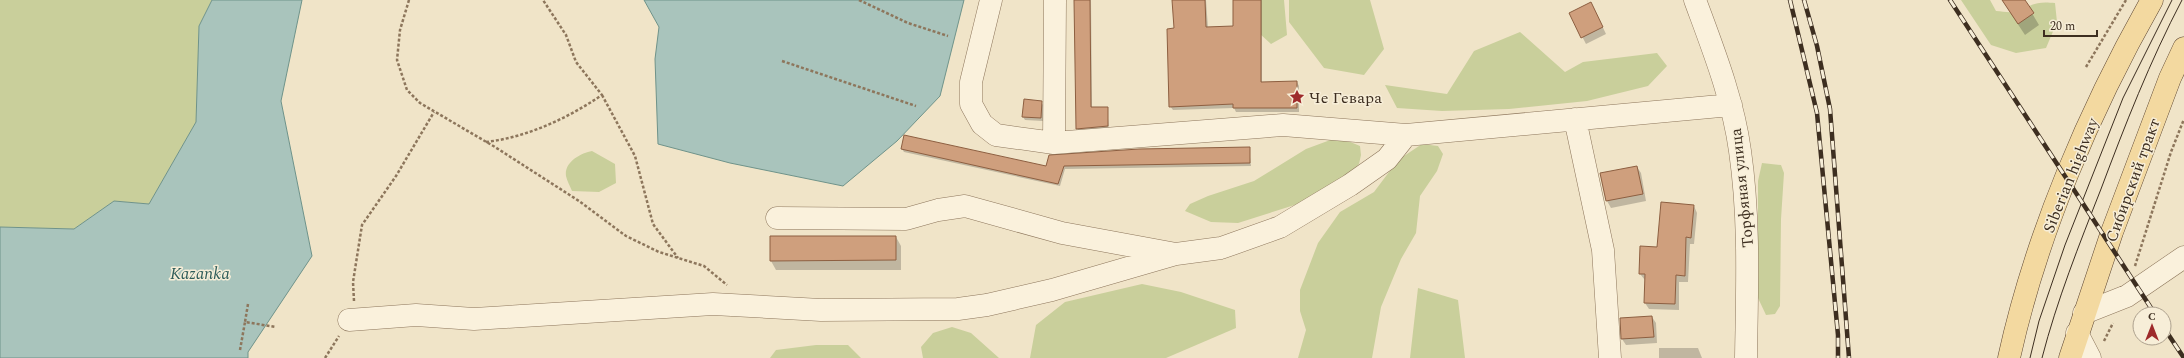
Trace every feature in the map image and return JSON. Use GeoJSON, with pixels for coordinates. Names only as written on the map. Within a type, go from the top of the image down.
{"type":"FeatureCollection","features":[{"type":"Feature","properties":{"kind":"main road","name":"Siberian highway"},"geometry":{"type":"LineString","coordinates":[[2009,358],[2018,314],[2069,170],[2127,44],[2152,0]]}},
{"type":"Feature","properties":{"kind":"main road","name":"Сибирский тракт"},"geometry":{"type":"LineString","coordinates":[[2081,323],[2112,232],[2149,133],[2170,78],[2184,48]]}},
{"type":"Feature","properties":{"kind":"main road"},"geometry":{"type":"LineString","coordinates":[[2070,358],[2081,323]]}},
{"type":"Feature","properties":{"kind":"street"},"geometry":{"type":"LineString","coordinates":[[991,0],[971,82],[971,104],[982,124],[996,135],[1054,143],[1283,125],[1406,135],[1731,105]]}},
{"type":"Feature","properties":{"kind":"street"},"geometry":{"type":"LineString","coordinates":[[1054,143],[1055,0]]}},
{"type":"Feature","properties":{"kind":"street","name":"Торфяная улица"},"geometry":{"type":"LineString","coordinates":[[1695,0],[1731,105],[1740,151],[1748,223],[1746,358]]}},
{"type":"Feature","properties":{"kind":"street"},"geometry":{"type":"LineString","coordinates":[[1575,119],[1603,250],[1610,358]]}},
{"type":"Feature","properties":{"kind":"street"},"geometry":{"type":"LineString","coordinates":[[349,320],[416,314],[474,319],[713,304],[821,310],[958,309],[987,305],[1052,290],[1176,254],[1221,248],[1280,227],[1350,185],[1387,159],[1406,135]]}},
{"type":"Feature","properties":{"kind":"street"},"geometry":{"type":"LineString","coordinates":[[777,218],[906,219],[938,210],[965,206],[1062,233],[1176,254]]}},
{"type":"Feature","properties":{"kind":"street"},"geometry":{"type":"LineString","coordinates":[[2096,351],[2081,323],[2127,296],[2184,257]]}},
{"type":"Feature","properties":{"kind":"path"},"geometry":{"type":"LineString","coordinates":[[409,0],[400,30],[397,60],[407,90],[420,103],[486,142],[579,201],[626,236],[659,252],[704,266],[733,289]]}},
{"type":"Feature","properties":{"kind":"path"},"geometry":{"type":"LineString","coordinates":[[543,0],[566,36],[576,62],[602,95],[635,156],[653,224],[678,258]]}},
{"type":"Feature","properties":{"kind":"path"},"geometry":{"type":"LineString","coordinates":[[859,0],[908,23],[948,36]]}},
{"type":"Feature","properties":{"kind":"path"},"geometry":{"type":"LineString","coordinates":[[2086,67],[2126,0]]}},
{"type":"Feature","properties":{"kind":"path"},"geometry":{"type":"LineString","coordinates":[[782,61],[916,106]]}},
{"type":"Feature","properties":{"kind":"path"},"geometry":{"type":"LineString","coordinates":[[486,142],[501,140],[573,114],[602,95]]}},
{"type":"Feature","properties":{"kind":"path"},"geometry":{"type":"LineString","coordinates":[[325,358],[349,320],[354,307],[353,282],[362,225],[396,176],[434,112]]}},
{"type":"Feature","properties":{"kind":"path"},"geometry":{"type":"LineString","coordinates":[[2096,351],[2127,296],[2139,250],[2184,119]]}},
{"type":"Feature","properties":{"kind":"path"},"geometry":{"type":"LineString","coordinates":[[240,350],[248,304]]}},
{"type":"Feature","properties":{"kind":"path"},"geometry":{"type":"LineString","coordinates":[[245,322],[276,327]]}},
{"type":"Feature","properties":{"kind":"green space"},"geometry":{"type":"Polygon","coordinates":[[[0,0],[212,0],[199,26],[196,122],[149,204],[114,201],[74,229],[0,227],[0,0]]]}},
{"type":"Feature","properties":{"kind":"green space"},"geometry":{"type":"Polygon","coordinates":[[[1258,0],[1284,0],[1287,35],[1271,44],[1259,33],[1258,0]]]}},
{"type":"Feature","properties":{"kind":"green space"},"geometry":{"type":"Polygon","coordinates":[[[1289,0],[1370,0],[1384,49],[1364,75],[1324,68],[1289,22],[1289,0]]]}},
{"type":"Feature","properties":{"kind":"green space"},"geometry":{"type":"Polygon","coordinates":[[[1961,0],[1990,0],[1996,11],[2009,12],[2019,11],[2040,3],[2055,3],[2057,22],[2046,48],[2016,53],[1991,45],[1961,0]]]}},
{"type":"Feature","properties":{"kind":"green space"},"geometry":{"type":"Polygon","coordinates":[[[1520,32],[1565,72],[1583,62],[1657,53],[1667,66],[1648,86],[1587,101],[1509,109],[1442,111],[1397,108],[1385,85],[1447,94],[1474,51],[1520,32]]]}},
{"type":"Feature","properties":{"kind":"green space"},"geometry":{"type":"Polygon","coordinates":[[[1333,139],[1343,139],[1360,146],[1361,155],[1359,164],[1347,178],[1304,202],[1238,223],[1211,222],[1185,211],[1190,204],[1208,196],[1254,181],[1306,149],[1333,139]]]}},
{"type":"Feature","properties":{"kind":"green space"},"geometry":{"type":"Polygon","coordinates":[[[1422,144],[1438,146],[1443,154],[1437,171],[1420,196],[1416,233],[1401,259],[1381,307],[1372,358],[1298,358],[1306,330],[1300,311],[1300,290],[1318,243],[1340,212],[1374,192],[1398,160],[1422,144]]]}},
{"type":"Feature","properties":{"kind":"green space"},"geometry":{"type":"Polygon","coordinates":[[[592,151],[615,164],[616,183],[599,192],[572,191],[566,176],[566,171],[570,162],[578,156],[592,151]]]}},
{"type":"Feature","properties":{"kind":"green space"},"geometry":{"type":"Polygon","coordinates":[[[1762,163],[1781,165],[1784,173],[1781,219],[1780,306],[1775,314],[1766,315],[1758,298],[1758,181],[1762,163]]]}},
{"type":"Feature","properties":{"kind":"green space"},"geometry":{"type":"Polygon","coordinates":[[[1142,284],[1181,292],[1235,310],[1236,328],[1166,358],[1030,358],[1036,325],[1065,302],[1142,284]]]}},
{"type":"Feature","properties":{"kind":"green space"},"geometry":{"type":"Polygon","coordinates":[[[1418,288],[1458,300],[1465,358],[1410,358],[1418,288]]]}},
{"type":"Feature","properties":{"kind":"green space"},"geometry":{"type":"Polygon","coordinates":[[[952,327],[971,333],[999,358],[923,358],[921,347],[933,333],[952,327]]]}},
{"type":"Feature","properties":{"kind":"green space"},"geometry":{"type":"Polygon","coordinates":[[[816,345],[848,345],[861,358],[770,358],[776,350],[816,345]]]}},
{"type":"Feature","properties":{"kind":"water","name":"Kazanka"},"geometry":{"type":"Polygon","coordinates":[[[212,0],[302,0],[281,101],[312,256],[248,352],[248,358],[0,358],[0,227],[74,229],[114,201],[149,204],[196,122],[199,26],[212,0]]]}},
{"type":"Feature","properties":{"kind":"water"},"geometry":{"type":"Polygon","coordinates":[[[644,0],[964,0],[940,96],[897,141],[843,186],[730,163],[658,144],[655,59],[659,27],[644,0]]]}},
{"type":"Feature","properties":{"kind":"building"},"geometry":{"type":"Polygon","coordinates":[[[1074,0],[1090,0],[1091,107],[1108,107],[1108,126],[1076,129],[1074,0]]]}},
{"type":"Feature","properties":{"kind":"building"},"geometry":{"type":"Polygon","coordinates":[[[1172,0],[1205,0],[1206,27],[1233,26],[1233,0],[1261,0],[1261,82],[1297,81],[1297,108],[1233,108],[1233,104],[1169,107],[1167,29],[1174,28],[1172,0]]]}},
{"type":"Feature","properties":{"kind":"building"},"geometry":{"type":"Polygon","coordinates":[[[2002,0],[2025,0],[2034,13],[2018,24],[2002,0]]]}},
{"type":"Feature","properties":{"kind":"building"},"geometry":{"type":"Polygon","coordinates":[[[1591,2],[1603,27],[1581,38],[1569,13],[1591,2]]]}},
{"type":"Feature","properties":{"kind":"building"},"geometry":{"type":"Polygon","coordinates":[[[1024,99],[1042,101],[1041,118],[1022,117],[1024,99]]]}},
{"type":"Feature","properties":{"kind":"building"},"geometry":{"type":"Polygon","coordinates":[[[904,135],[1046,166],[1049,155],[1139,149],[1250,147],[1250,163],[1064,166],[1058,184],[901,149],[904,135]]]}},
{"type":"Feature","properties":{"kind":"building"},"geometry":{"type":"Polygon","coordinates":[[[1637,166],[1643,194],[1606,201],[1600,173],[1637,166]]]}},
{"type":"Feature","properties":{"kind":"building"},"geometry":{"type":"Polygon","coordinates":[[[1661,202],[1694,205],[1691,238],[1686,237],[1685,276],[1676,275],[1675,304],[1644,303],[1645,274],[1639,274],[1640,246],[1657,247],[1661,202]]]}},
{"type":"Feature","properties":{"kind":"building"},"geometry":{"type":"Polygon","coordinates":[[[770,236],[896,236],[896,260],[770,261],[770,236]]]}},
{"type":"Feature","properties":{"kind":"building"},"geometry":{"type":"Polygon","coordinates":[[[1652,316],[1654,337],[1621,339],[1620,318],[1652,316]]]}},
{"type":"Feature","properties":{"kind":"tram line"},"geometry":{"type":"LineString","coordinates":[[2030,358],[2039,321],[2065,245],[2123,98],[2172,0]]}},
{"type":"Feature","properties":{"kind":"tram line"},"geometry":{"type":"LineString","coordinates":[[2042,358],[2054,315],[2119,141],[2138,93],[2182,0]]}},
{"type":"Feature","properties":{"kind":"railway"},"geometry":{"type":"LineString","coordinates":[[1790,0],[1817,113],[1838,335],[1838,358]]}},
{"type":"Feature","properties":{"kind":"railway"},"geometry":{"type":"LineString","coordinates":[[1804,0],[1817,46],[1830,109],[1849,358]]}},
{"type":"Feature","properties":{"kind":"railway"},"geometry":{"type":"LineString","coordinates":[[1950,0],[2150,306]]}},
{"type":"Feature","properties":{"kind":"railway"},"geometry":{"type":"LineString","coordinates":[[2172,340],[2184,358]]}},
{"type":"Feature","properties":{"kind":"place","name":"Че Гевара"},"geometry":{"type":"Point","coordinates":[1297,97]}}]}
